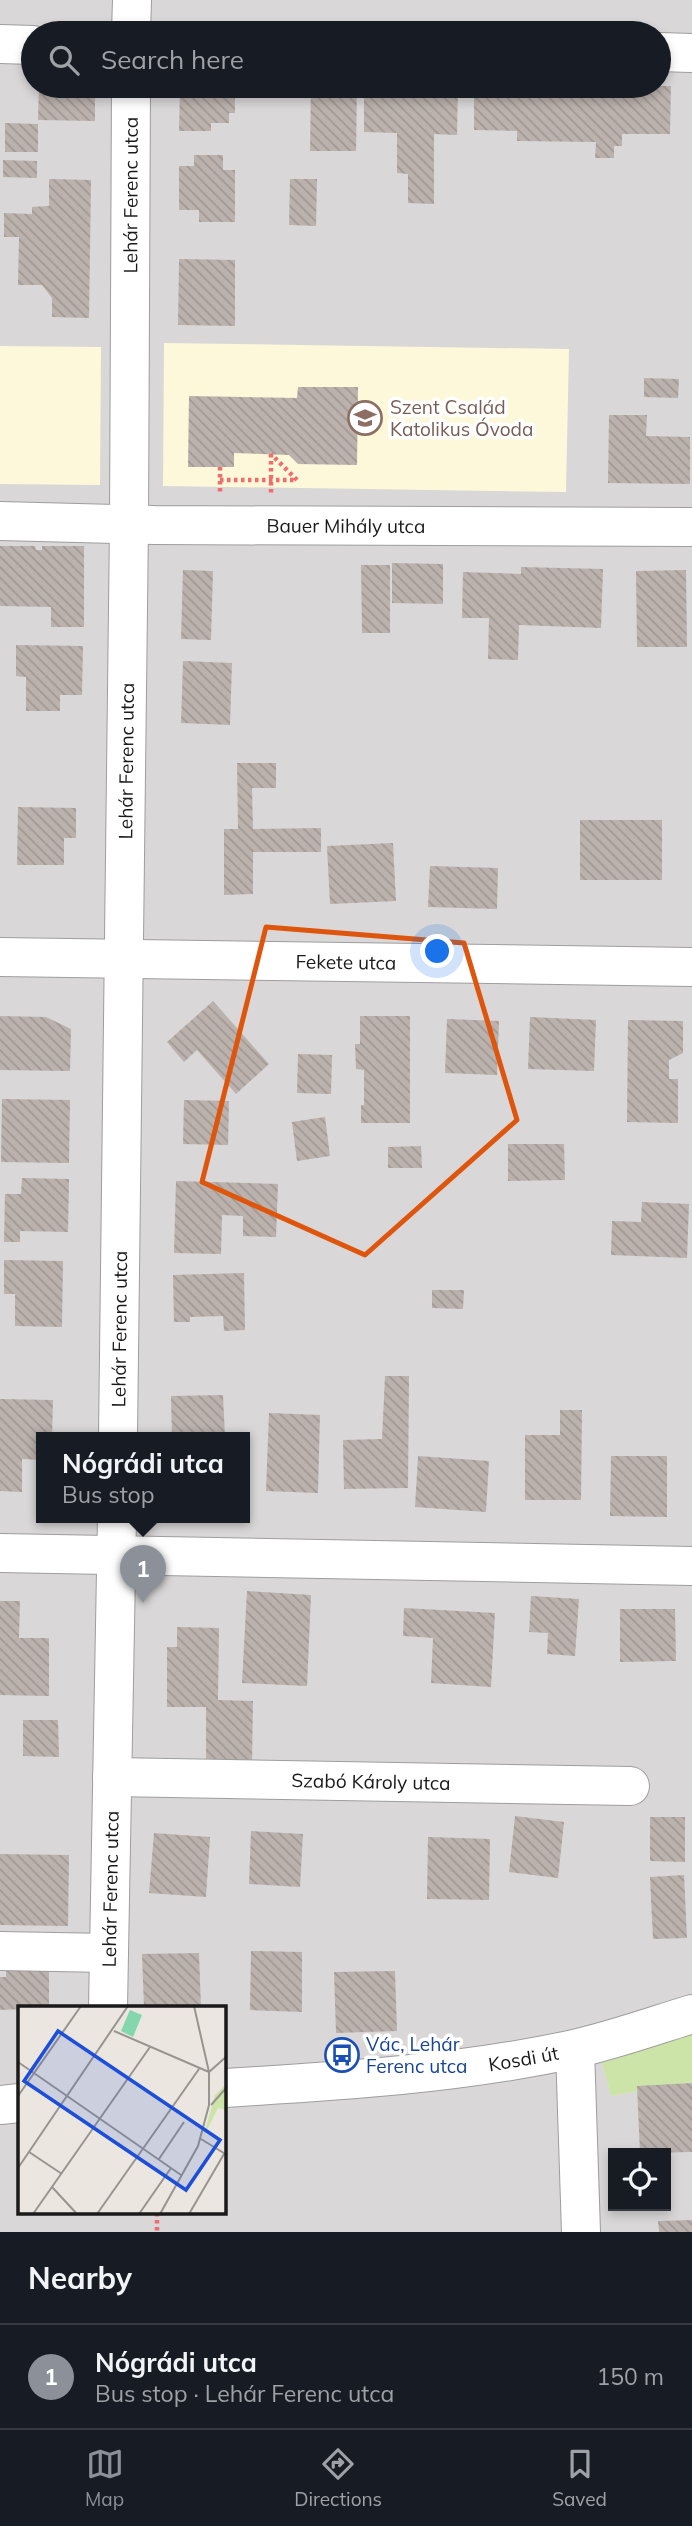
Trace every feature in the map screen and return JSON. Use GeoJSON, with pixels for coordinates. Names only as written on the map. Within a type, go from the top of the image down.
{"type":"FeatureCollection","features":[{"type":"Feature","properties":{"kind":"street"},"geometry":{"type":"LineString","coordinates":[[131,21],[132,0]]}},
{"type":"Feature","properties":{"kind":"street"},"geometry":{"type":"LineString","coordinates":[[0,44],[21,45]]}},
{"type":"Feature","properties":{"kind":"street"},"geometry":{"type":"LineString","coordinates":[[671,52],[692,52]]}},
{"type":"Feature","properties":{"kind":"street","name":"Lehár Ferenc utca"},"geometry":{"type":"LineString","coordinates":[[118,1432],[129,525],[131,98]]}},
{"type":"Feature","properties":{"kind":"street","name":"Bauer Mihály utca"},"geometry":{"type":"LineString","coordinates":[[0,521],[129,525],[692,527]]}},
{"type":"Feature","properties":{"kind":"street","name":"Fekete utca"},"geometry":{"type":"LineString","coordinates":[[0,957],[692,967]]}},
{"type":"Feature","properties":{"kind":"street"},"geometry":{"type":"LineString","coordinates":[[0,1553],[117,1536],[692,1566]]}},
{"type":"Feature","properties":{"kind":"street","name":"Lehár Ferenc utca"},"geometry":{"type":"LineString","coordinates":[[108,2006],[117,1536]]}},
{"type":"Feature","properties":{"kind":"street","name":"Szabó Károly utca"},"geometry":{"type":"LineString","coordinates":[[112,1777],[630,1786]]}},
{"type":"Feature","properties":{"kind":"street"},"geometry":{"type":"LineString","coordinates":[[0,1951],[109,1953]]}},
{"type":"Feature","properties":{"kind":"street","name":"Kosdi út"},"geometry":{"type":"LineString","coordinates":[[226,2088],[414,2074],[496,2063],[575,2049],[692,2014]]}},
{"type":"Feature","properties":{"kind":"street"},"geometry":{"type":"LineString","coordinates":[[575,2049],[580,2232]]}},
{"type":"Feature","properties":{"kind":"street"},"geometry":{"type":"LineString","coordinates":[[0,2105],[18,2104]]}},
{"type":"Feature","properties":{"kind":"path"},"geometry":{"type":"LineString","coordinates":[[220,467],[220,480],[298,480],[271,454],[271,473]]}},
{"type":"Feature","properties":{"kind":"path"},"geometry":{"type":"LineString","coordinates":[[157,2214],[157,2232]]}},
{"type":"Feature","properties":{"kind":"highlighted area"},"geometry":{"type":"Polygon","coordinates":[[[266,927],[464,943],[517,1120],[365,1255],[202,1182],[266,927]]]}},
{"type":"Feature","properties":{"kind":"shaded area"},"geometry":{"type":"Polygon","coordinates":[[[0,0],[692,0],[692,2034],[602,2063],[611,2096],[692,2082],[692,2232],[0,2232],[0,0]]]}},
{"type":"Feature","properties":{"kind":"shaded area","name":"Szent Család Katolikus Óvoda"},"geometry":{"type":"Polygon","coordinates":[[[164,343],[569,349],[566,492],[163,486],[164,343]]]}},
{"type":"Feature","properties":{"kind":"shaded area"},"geometry":{"type":"Polygon","coordinates":[[[0,346],[101,347],[100,485],[0,484],[0,346]]]}},
{"type":"Feature","properties":{"kind":"green space"},"geometry":{"type":"Polygon","coordinates":[[[692,2034],[692,2082],[611,2096],[602,2063],[692,2034]]]}},
{"type":"Feature","properties":{"kind":"building"},"geometry":{"type":"Polygon","coordinates":[[[39,98],[95,98],[95,121],[38,120],[39,98]]]}},
{"type":"Feature","properties":{"kind":"building"},"geometry":{"type":"Polygon","coordinates":[[[180,98],[235,98],[235,113],[229,113],[229,123],[211,123],[211,131],[179,131],[180,98]]]}},
{"type":"Feature","properties":{"kind":"building"},"geometry":{"type":"Polygon","coordinates":[[[311,98],[357,98],[356,151],[310,151],[311,98]]]}},
{"type":"Feature","properties":{"kind":"building"},"geometry":{"type":"Polygon","coordinates":[[[364,98],[458,98],[457,135],[434,134],[434,204],[408,203],[408,174],[397,173],[397,133],[364,132],[364,98]]]}},
{"type":"Feature","properties":{"kind":"building"},"geometry":{"type":"Polygon","coordinates":[[[474,98],[671,98],[670,134],[622,134],[622,146],[614,146],[614,158],[595,158],[596,142],[517,141],[517,131],[474,130],[474,98]]]}},
{"type":"Feature","properties":{"kind":"building"},"geometry":{"type":"Polygon","coordinates":[[[5,123],[38,124],[38,152],[5,152],[5,123]]]}},
{"type":"Feature","properties":{"kind":"building"},"geometry":{"type":"Polygon","coordinates":[[[194,155],[223,155],[223,170],[235,170],[235,222],[199,222],[199,210],[179,210],[179,166],[194,166],[194,155]]]}},
{"type":"Feature","properties":{"kind":"building"},"geometry":{"type":"Polygon","coordinates":[[[3,160],[37,161],[37,178],[3,177],[3,160]]]}},
{"type":"Feature","properties":{"kind":"building"},"geometry":{"type":"Polygon","coordinates":[[[49,179],[91,180],[89,318],[52,317],[52,298],[42,285],[18,285],[19,237],[4,237],[4,213],[32,214],[32,207],[49,206],[49,179]]]}},
{"type":"Feature","properties":{"kind":"building"},"geometry":{"type":"Polygon","coordinates":[[[290,179],[317,179],[316,226],[289,225],[290,179]]]}},
{"type":"Feature","properties":{"kind":"building"},"geometry":{"type":"Polygon","coordinates":[[[179,259],[235,260],[235,326],[178,325],[179,259]]]}},
{"type":"Feature","properties":{"kind":"building"},"geometry":{"type":"Polygon","coordinates":[[[644,378],[679,379],[678,398],[644,397],[644,378]]]}},
{"type":"Feature","properties":{"kind":"building"},"geometry":{"type":"Polygon","coordinates":[[[298,387],[358,387],[357,465],[298,464],[289,455],[234,453],[234,467],[188,467],[189,396],[297,398],[298,387]]]}},
{"type":"Feature","properties":{"kind":"building"},"geometry":{"type":"Polygon","coordinates":[[[609,415],[647,415],[646,436],[690,437],[690,484],[608,483],[609,415]]]}},
{"type":"Feature","properties":{"kind":"building"},"geometry":{"type":"Polygon","coordinates":[[[0,546],[35,546],[36,550],[42,550],[42,546],[84,546],[84,627],[51,627],[51,607],[0,606],[0,546]]]}},
{"type":"Feature","properties":{"kind":"building"},"geometry":{"type":"Polygon","coordinates":[[[392,563],[443,564],[443,604],[392,603],[392,563]]]}},
{"type":"Feature","properties":{"kind":"building"},"geometry":{"type":"Polygon","coordinates":[[[361,565],[390,565],[390,633],[362,633],[361,565]]]}},
{"type":"Feature","properties":{"kind":"building"},"geometry":{"type":"Polygon","coordinates":[[[521,567],[603,569],[601,628],[519,625],[518,660],[488,659],[489,618],[462,618],[463,572],[521,574],[521,567]]]}},
{"type":"Feature","properties":{"kind":"building"},"geometry":{"type":"Polygon","coordinates":[[[183,570],[213,571],[211,640],[181,639],[183,570]]]}},
{"type":"Feature","properties":{"kind":"building"},"geometry":{"type":"Polygon","coordinates":[[[686,570],[687,647],[637,647],[636,571],[686,570]]]}},
{"type":"Feature","properties":{"kind":"building"},"geometry":{"type":"Polygon","coordinates":[[[16,645],[83,646],[82,695],[60,695],[60,711],[26,711],[26,677],[16,676],[16,645]]]}},
{"type":"Feature","properties":{"kind":"building"},"geometry":{"type":"Polygon","coordinates":[[[183,661],[232,663],[230,725],[181,723],[183,661]]]}},
{"type":"Feature","properties":{"kind":"building"},"geometry":{"type":"Polygon","coordinates":[[[237,763],[276,763],[276,788],[252,788],[253,829],[321,828],[321,852],[253,852],[253,894],[224,895],[224,829],[238,829],[237,763]]]}},
{"type":"Feature","properties":{"kind":"building"},"geometry":{"type":"Polygon","coordinates":[[[18,807],[76,808],[76,838],[64,838],[64,865],[17,865],[18,807]]]}},
{"type":"Feature","properties":{"kind":"building"},"geometry":{"type":"Polygon","coordinates":[[[580,820],[662,820],[662,880],[580,880],[580,820]]]}},
{"type":"Feature","properties":{"kind":"building"},"geometry":{"type":"Polygon","coordinates":[[[393,843],[396,901],[330,904],[327,846],[393,843]]]}},
{"type":"Feature","properties":{"kind":"building"},"geometry":{"type":"Polygon","coordinates":[[[430,866],[498,868],[497,909],[428,907],[430,866]]]}},
{"type":"Feature","properties":{"kind":"building"},"geometry":{"type":"Polygon","coordinates":[[[213,1001],[269,1064],[236,1094],[197,1050],[184,1062],[167,1042],[213,1001]]]}},
{"type":"Feature","properties":{"kind":"building"},"geometry":{"type":"Polygon","coordinates":[[[0,1016],[46,1017],[71,1029],[70,1071],[0,1070],[0,1016]]]}},
{"type":"Feature","properties":{"kind":"building"},"geometry":{"type":"Polygon","coordinates":[[[360,1016],[410,1016],[410,1123],[361,1123],[364,1070],[356,1069],[355,1044],[360,1044],[360,1016]]]}},
{"type":"Feature","properties":{"kind":"building"},"geometry":{"type":"Polygon","coordinates":[[[530,1017],[596,1020],[594,1071],[528,1069],[530,1017]]]}},
{"type":"Feature","properties":{"kind":"building"},"geometry":{"type":"Polygon","coordinates":[[[447,1019],[499,1021],[497,1075],[445,1073],[447,1019]]]}},
{"type":"Feature","properties":{"kind":"building"},"geometry":{"type":"Polygon","coordinates":[[[628,1020],[683,1021],[683,1053],[669,1060],[669,1079],[678,1079],[678,1123],[627,1122],[628,1020]]]}},
{"type":"Feature","properties":{"kind":"building"},"geometry":{"type":"Polygon","coordinates":[[[298,1054],[332,1055],[331,1094],[297,1093],[298,1054]]]}},
{"type":"Feature","properties":{"kind":"building"},"geometry":{"type":"Polygon","coordinates":[[[2,1099],[70,1100],[69,1163],[1,1162],[2,1099]]]}},
{"type":"Feature","properties":{"kind":"building"},"geometry":{"type":"Polygon","coordinates":[[[184,1100],[229,1101],[228,1145],[183,1144],[184,1100]]]}},
{"type":"Feature","properties":{"kind":"building"},"geometry":{"type":"Polygon","coordinates":[[[325,1117],[330,1156],[297,1161],[292,1122],[325,1117]]]}},
{"type":"Feature","properties":{"kind":"building"},"geometry":{"type":"Polygon","coordinates":[[[508,1144],[564,1144],[565,1180],[508,1181],[508,1144]]]}},
{"type":"Feature","properties":{"kind":"building"},"geometry":{"type":"Polygon","coordinates":[[[421,1146],[422,1168],[388,1168],[388,1147],[421,1146]]]}},
{"type":"Feature","properties":{"kind":"building"},"geometry":{"type":"Polygon","coordinates":[[[22,1178],[69,1179],[68,1232],[20,1231],[20,1242],[4,1242],[5,1194],[21,1194],[22,1178]]]}},
{"type":"Feature","properties":{"kind":"building"},"geometry":{"type":"Polygon","coordinates":[[[176,1181],[278,1184],[276,1237],[243,1236],[243,1216],[222,1215],[221,1254],[174,1253],[176,1181]]]}},
{"type":"Feature","properties":{"kind":"building"},"geometry":{"type":"Polygon","coordinates":[[[642,1202],[689,1204],[687,1258],[611,1255],[612,1221],[641,1222],[642,1202]]]}},
{"type":"Feature","properties":{"kind":"building"},"geometry":{"type":"Polygon","coordinates":[[[4,1260],[63,1261],[62,1327],[15,1326],[15,1294],[4,1294],[4,1260]]]}},
{"type":"Feature","properties":{"kind":"building"},"geometry":{"type":"Polygon","coordinates":[[[244,1273],[245,1330],[224,1331],[223,1316],[190,1317],[190,1322],[174,1322],[173,1275],[244,1273]]]}},
{"type":"Feature","properties":{"kind":"building"},"geometry":{"type":"Polygon","coordinates":[[[432,1290],[464,1290],[463,1309],[432,1308],[432,1290]]]}},
{"type":"Feature","properties":{"kind":"building"},"geometry":{"type":"Polygon","coordinates":[[[385,1376],[409,1376],[408,1488],[344,1489],[343,1440],[382,1439],[385,1376]]]}},
{"type":"Feature","properties":{"kind":"building"},"geometry":{"type":"Polygon","coordinates":[[[223,1395],[225,1432],[172,1432],[171,1396],[223,1395]]]}},
{"type":"Feature","properties":{"kind":"building"},"geometry":{"type":"Polygon","coordinates":[[[0,1399],[53,1400],[52,1432],[36,1432],[36,1460],[22,1459],[22,1492],[0,1491],[0,1399]]]}},
{"type":"Feature","properties":{"kind":"building"},"geometry":{"type":"Polygon","coordinates":[[[560,1410],[582,1410],[581,1500],[525,1500],[525,1435],[560,1435],[560,1410]]]}},
{"type":"Feature","properties":{"kind":"building"},"geometry":{"type":"Polygon","coordinates":[[[269,1413],[320,1415],[318,1493],[266,1491],[269,1413]]]}},
{"type":"Feature","properties":{"kind":"building"},"geometry":{"type":"Polygon","coordinates":[[[418,1456],[489,1461],[486,1512],[415,1507],[418,1456]]]}},
{"type":"Feature","properties":{"kind":"building"},"geometry":{"type":"Polygon","coordinates":[[[611,1456],[667,1456],[667,1517],[610,1516],[611,1456]]]}},
{"type":"Feature","properties":{"kind":"building"},"geometry":{"type":"Polygon","coordinates":[[[247,1591],[311,1595],[307,1686],[242,1683],[247,1591]]]}},
{"type":"Feature","properties":{"kind":"building"},"geometry":{"type":"Polygon","coordinates":[[[531,1596],[579,1599],[575,1656],[547,1654],[548,1633],[529,1632],[531,1596]]]}},
{"type":"Feature","properties":{"kind":"building"},"geometry":{"type":"Polygon","coordinates":[[[0,1601],[20,1601],[19,1638],[49,1638],[49,1696],[0,1695],[0,1601]]]}},
{"type":"Feature","properties":{"kind":"building"},"geometry":{"type":"Polygon","coordinates":[[[404,1608],[495,1613],[491,1687],[431,1683],[433,1638],[403,1636],[404,1608]]]}},
{"type":"Feature","properties":{"kind":"building"},"geometry":{"type":"Polygon","coordinates":[[[620,1609],[675,1609],[676,1661],[620,1662],[620,1609]]]}},
{"type":"Feature","properties":{"kind":"building"},"geometry":{"type":"Polygon","coordinates":[[[177,1627],[219,1628],[218,1700],[253,1701],[252,1764],[206,1764],[206,1707],[167,1707],[167,1647],[177,1647],[177,1627]]]}},
{"type":"Feature","properties":{"kind":"building"},"geometry":{"type":"Polygon","coordinates":[[[23,1720],[58,1720],[59,1757],[23,1756],[23,1720]]]}},
{"type":"Feature","properties":{"kind":"building"},"geometry":{"type":"Polygon","coordinates":[[[515,1816],[564,1822],[558,1878],[509,1872],[515,1816]]]}},
{"type":"Feature","properties":{"kind":"building"},"geometry":{"type":"Polygon","coordinates":[[[650,1817],[685,1817],[685,1862],[650,1861],[650,1817]]]}},
{"type":"Feature","properties":{"kind":"building"},"geometry":{"type":"Polygon","coordinates":[[[251,1831],[303,1834],[300,1887],[249,1884],[251,1831]]]}},
{"type":"Feature","properties":{"kind":"building"},"geometry":{"type":"Polygon","coordinates":[[[154,1833],[210,1837],[206,1897],[149,1893],[154,1833]]]}},
{"type":"Feature","properties":{"kind":"building"},"geometry":{"type":"Polygon","coordinates":[[[428,1837],[490,1839],[489,1900],[427,1899],[428,1837]]]}},
{"type":"Feature","properties":{"kind":"building"},"geometry":{"type":"Polygon","coordinates":[[[0,1854],[69,1855],[68,1926],[0,1925],[0,1854]]]}},
{"type":"Feature","properties":{"kind":"building"},"geometry":{"type":"Polygon","coordinates":[[[684,1875],[687,1938],[653,1939],[650,1877],[684,1875]]]}},
{"type":"Feature","properties":{"kind":"building"},"geometry":{"type":"Polygon","coordinates":[[[251,1951],[302,1952],[302,2012],[250,2010],[251,1951]]]}},
{"type":"Feature","properties":{"kind":"building"},"geometry":{"type":"Polygon","coordinates":[[[199,1953],[201,2006],[144,2006],[142,1954],[199,1953]]]}},
{"type":"Feature","properties":{"kind":"building"},"geometry":{"type":"Polygon","coordinates":[[[6,1963],[49,1964],[49,2006],[18,2006],[18,2009],[0,2010],[0,1977],[6,1977],[6,1963]]]}},
{"type":"Feature","properties":{"kind":"building"},"geometry":{"type":"Polygon","coordinates":[[[395,1971],[397,2031],[336,2033],[334,1972],[395,1971]]]}},
{"type":"Feature","properties":{"kind":"building"},"geometry":{"type":"Polygon","coordinates":[[[692,2083],[692,2152],[671,2152],[671,2148],[640,2148],[637,2086],[692,2083]]]}},
{"type":"Feature","properties":{"kind":"building"},"geometry":{"type":"Polygon","coordinates":[[[692,2220],[692,2232],[659,2232],[658,2221],[692,2220]]]}},
{"type":"Feature","properties":{"kind":"place","name":"Szent Család Katolikus Óvoda"},"geometry":{"type":"Point","coordinates":[365,418]}},
{"type":"Feature","properties":{"kind":"place","name":"Nógrádi utca"},"geometry":{"type":"Point","coordinates":[143,1603]}},
{"type":"Feature","properties":{"kind":"place","name":"Vác, Lehár Ferenc utca"},"geometry":{"type":"Point","coordinates":[342,2055]}}]}
